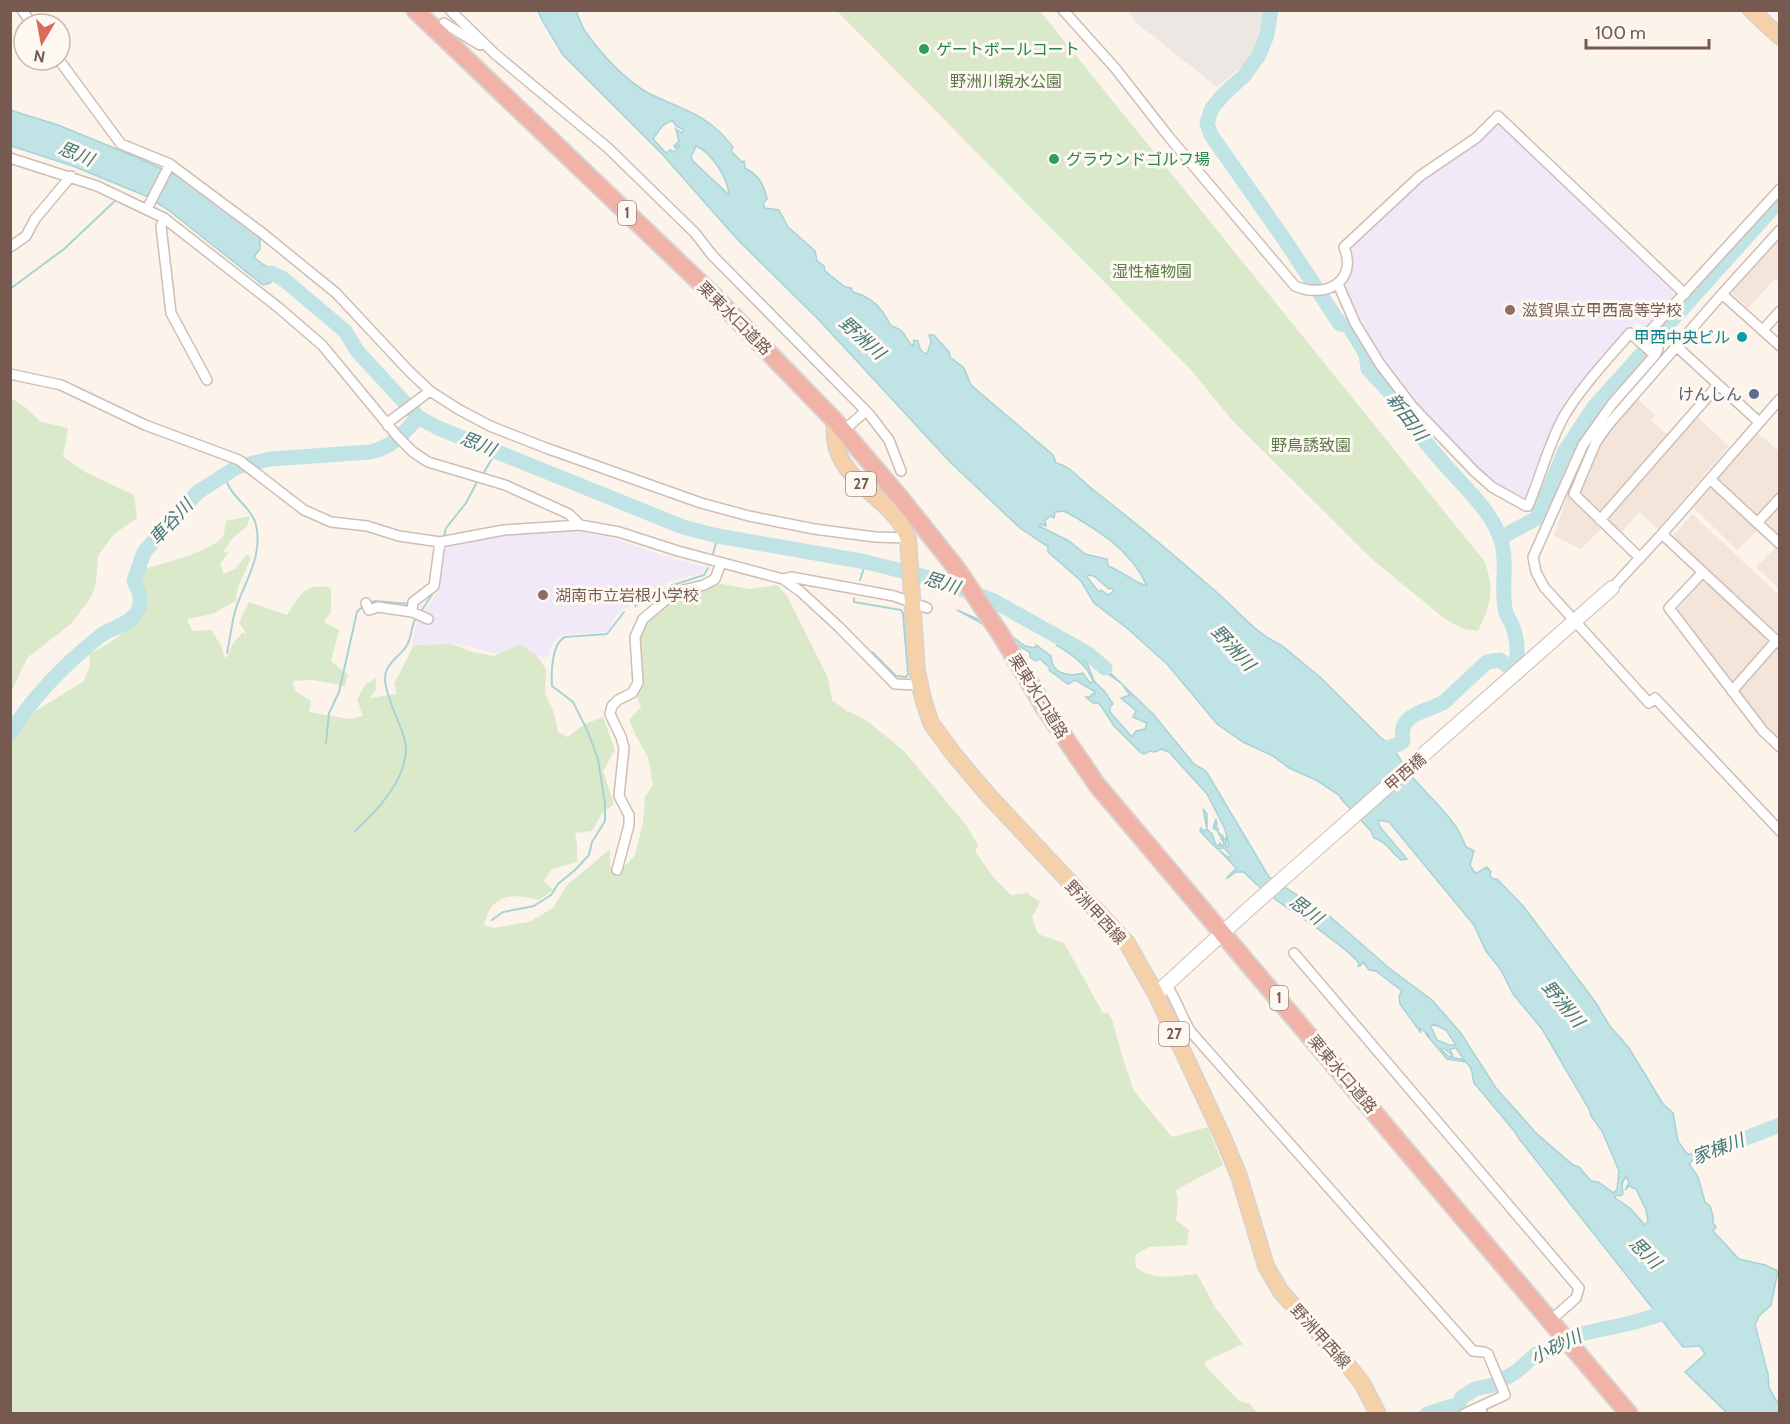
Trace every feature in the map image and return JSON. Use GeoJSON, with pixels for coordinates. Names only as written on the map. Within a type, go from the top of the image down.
{"type":"FeatureCollection","features":[{"type":"Feature","properties":{"kind":"highway","name":"栗東水口道路"},"geometry":{"type":"LineString","coordinates":[[415,10],[712,294],[838,425],[957,569],[1046,710],[1098,785],[1629,1413]]}},
{"type":"Feature","properties":{"kind":"main road"},"geometry":{"type":"LineString","coordinates":[[1751,10],[1779,37]]}},
{"type":"Feature","properties":{"kind":"main road","name":"27"},"geometry":{"type":"LineString","coordinates":[[838,425],[837,448],[843,461],[861,484],[901,523],[908,539]]}},
{"type":"Feature","properties":{"kind":"main road","name":"野洲甲西線"},"geometry":{"type":"LineString","coordinates":[[908,539],[918,604],[919,685],[931,723],[952,752],[1033,846],[1127,944],[1161,990],[1239,1176],[1266,1266],[1281,1292],[1362,1383],[1378,1413]]}},
{"type":"Feature","properties":{"kind":"street"},"geometry":{"type":"LineString","coordinates":[[450,10],[495,54],[568,113],[630,169],[695,233],[712,255],[866,411],[889,440],[901,471]]}},
{"type":"Feature","properties":{"kind":"street"},"geometry":{"type":"LineString","coordinates":[[1063,10],[1115,68],[1169,137],[1295,286],[1305,291],[1322,291],[1338,284],[1346,270],[1348,257],[1344,247],[1420,176],[1476,138],[1498,116],[1685,294]]}},
{"type":"Feature","properties":{"kind":"street"},"geometry":{"type":"LineString","coordinates":[[444,23],[495,54]]}},
{"type":"Feature","properties":{"kind":"street"},"geometry":{"type":"LineString","coordinates":[[68,72],[121,144],[169,166],[261,232],[336,293],[429,392],[458,409],[490,426],[701,503],[749,516],[814,529],[908,539]]}},
{"type":"Feature","properties":{"kind":"street"},"geometry":{"type":"LineString","coordinates":[[10,158],[71,176],[148,207],[322,345],[400,440],[428,462],[505,485],[569,514],[580,525]]}},
{"type":"Feature","properties":{"kind":"street"},"geometry":{"type":"LineString","coordinates":[[148,207],[169,166]]}},
{"type":"Feature","properties":{"kind":"street"},"geometry":{"type":"LineString","coordinates":[[10,247],[26,236],[35,219],[71,176]]}},
{"type":"Feature","properties":{"kind":"street"},"geometry":{"type":"LineString","coordinates":[[1641,343],[1779,189]]}},
{"type":"Feature","properties":{"kind":"street"},"geometry":{"type":"LineString","coordinates":[[164,218],[161,226],[171,313],[207,380]]}},
{"type":"Feature","properties":{"kind":"street"},"geometry":{"type":"LineString","coordinates":[[1640,558],[1574,494],[1596,442],[1615,416],[1779,230]]}},
{"type":"Feature","properties":{"kind":"street"},"geometry":{"type":"LineString","coordinates":[[1338,284],[1355,323],[1380,364],[1412,406],[1473,471],[1492,487],[1526,506],[1528,506],[1564,416],[1585,386],[1630,333],[1655,352],[1612,404],[1583,445],[1533,557],[1536,572],[1544,587],[1649,703],[1655,698],[1779,831]]}},
{"type":"Feature","properties":{"kind":"street"},"geometry":{"type":"LineString","coordinates":[[1722,294],[1779,345]]}},
{"type":"Feature","properties":{"kind":"street"},"geometry":{"type":"LineString","coordinates":[[1763,330],[1779,311]]}},
{"type":"Feature","properties":{"kind":"street"},"geometry":{"type":"LineString","coordinates":[[1676,346],[1759,422]]}},
{"type":"Feature","properties":{"kind":"street"},"geometry":{"type":"LineString","coordinates":[[10,374],[61,385],[145,425],[239,460],[304,510],[317,518],[331,522],[368,526],[399,536],[440,542],[504,530],[580,525],[619,532],[783,579],[801,592],[839,627],[895,684],[919,685]]}},
{"type":"Feature","properties":{"kind":"street"},"geometry":{"type":"LineString","coordinates":[[1600,520],[1718,385]]}},
{"type":"Feature","properties":{"kind":"street"},"geometry":{"type":"LineString","coordinates":[[389,424],[429,392]]}},
{"type":"Feature","properties":{"kind":"street"},"geometry":{"type":"LineString","coordinates":[[1612,588],[1779,399]]}},
{"type":"Feature","properties":{"kind":"street"},"geometry":{"type":"LineString","coordinates":[[838,425],[866,411]]}},
{"type":"Feature","properties":{"kind":"street"},"geometry":{"type":"LineString","coordinates":[[1710,479],[1779,544]]}},
{"type":"Feature","properties":{"kind":"street"},"geometry":{"type":"LineString","coordinates":[[1757,523],[1779,498]]}},
{"type":"Feature","properties":{"kind":"street"},"geometry":{"type":"LineString","coordinates":[[1662,534],[1778,643],[1732,691]]}},
{"type":"Feature","properties":{"kind":"street"},"geometry":{"type":"LineString","coordinates":[[367,605],[369,609],[378,607],[417,612],[434,586],[440,542]]}},
{"type":"Feature","properties":{"kind":"street"},"geometry":{"type":"LineString","coordinates":[[616,870],[629,825],[629,815],[619,796],[624,748],[610,714],[612,706],[632,693],[638,683],[635,637],[643,619],[675,592],[704,585],[715,579],[721,563]]}},
{"type":"Feature","properties":{"kind":"street"},"geometry":{"type":"LineString","coordinates":[[1702,573],[1669,608],[1763,731],[1779,747]]}},
{"type":"Feature","properties":{"kind":"street"},"geometry":{"type":"LineString","coordinates":[[783,579],[791,577],[850,587],[894,596],[918,604]]}},
{"type":"Feature","properties":{"kind":"street","name":"甲西橋"},"geometry":{"type":"LineString","coordinates":[[1161,990],[1252,906],[1612,588]]}},
{"type":"Feature","properties":{"kind":"street"},"geometry":{"type":"LineString","coordinates":[[1294,953],[1579,1287],[1576,1298],[1551,1320]]}},
{"type":"Feature","properties":{"kind":"street"},"geometry":{"type":"LineString","coordinates":[[1177,1024],[1473,1351],[1488,1354],[1505,1395],[1481,1410],[1464,1413]]}},
{"type":"Feature","properties":{"kind":"shaded area"},"geometry":{"type":"Polygon","coordinates":[[[1129,11],[1265,11],[1259,41],[1244,65],[1217,87],[1134,21],[1129,11]]]}},
{"type":"Feature","properties":{"kind":"shaded area","name":"滋賀県立甲西高等学校"},"geometry":{"type":"Polygon","coordinates":[[[1496,120],[1676,291],[1678,297],[1646,331],[1636,322],[1574,401],[1528,506],[1490,485],[1408,394],[1379,355],[1343,285],[1352,258],[1347,245],[1496,120]]]}},
{"type":"Feature","properties":{"kind":"shaded area"},"geometry":{"type":"Polygon","coordinates":[[[1779,236],[1779,283],[1775,279],[1748,308],[1733,294],[1732,289],[1779,236]]]}},
{"type":"Feature","properties":{"kind":"shaded area"},"geometry":{"type":"Polygon","coordinates":[[[1636,398],[1655,415],[1651,421],[1668,435],[1599,514],[1579,492],[1592,457],[1614,421],[1636,398]]]}},
{"type":"Feature","properties":{"kind":"shaded area"},"geometry":{"type":"Polygon","coordinates":[[[1696,416],[1729,446],[1658,529],[1639,512],[1620,534],[1604,520],[1696,416]]]}},
{"type":"Feature","properties":{"kind":"shaded area"},"geometry":{"type":"Polygon","coordinates":[[[1757,433],[1779,451],[1779,495],[1761,517],[1755,517],[1719,482],[1719,476],[1757,433]]]}},
{"type":"Feature","properties":{"kind":"shaded area"},"geometry":{"type":"Polygon","coordinates":[[[1710,489],[1714,489],[1759,529],[1737,550],[1692,506],[1710,489]]]}},
{"type":"Feature","properties":{"kind":"shaded area"},"geometry":{"type":"Polygon","coordinates":[[[1568,495],[1601,529],[1581,549],[1554,536],[1568,495]]]}},
{"type":"Feature","properties":{"kind":"shaded area"},"geometry":{"type":"Polygon","coordinates":[[[1779,503],[1779,541],[1764,526],[1779,503]]]}},
{"type":"Feature","properties":{"kind":"shaded area"},"geometry":{"type":"Polygon","coordinates":[[[1692,514],[1779,595],[1779,640],[1671,539],[1692,514]]]}},
{"type":"Feature","properties":{"kind":"shaded area","name":"湖南市立岩根小学校"},"geometry":{"type":"Polygon","coordinates":[[[536,530],[577,531],[613,538],[658,554],[706,567],[703,573],[668,582],[617,614],[608,632],[568,634],[559,637],[551,645],[548,657],[494,653],[457,644],[412,645],[416,625],[440,588],[445,547],[486,537],[536,530]]]}},
{"type":"Feature","properties":{"kind":"shaded area"},"geometry":{"type":"Polygon","coordinates":[[[1777,546],[1779,548],[1779,589],[1756,567],[1777,546]]]}},
{"type":"Feature","properties":{"kind":"shaded area"},"geometry":{"type":"Polygon","coordinates":[[[1704,580],[1770,641],[1770,645],[1732,685],[1674,612],[1704,580]]]}},
{"type":"Feature","properties":{"kind":"shaded area"},"geometry":{"type":"Polygon","coordinates":[[[1774,650],[1779,650],[1779,742],[1766,731],[1737,692],[1774,650]]]}},
{"type":"Feature","properties":{"kind":"green space","name":"野洲川親水公園"},"geometry":{"type":"Polygon","coordinates":[[[837,11],[1040,11],[1485,562],[1491,590],[1486,613],[1478,631],[1464,629],[1445,619],[1373,560],[1231,419],[1192,371],[837,11]]]}},
{"type":"Feature","properties":{"kind":"green space"},"geometry":{"type":"Polygon","coordinates":[[[11,398],[41,422],[68,428],[63,457],[87,473],[134,495],[137,518],[114,534],[98,556],[96,583],[91,597],[72,623],[27,658],[11,693],[11,398]]]}},
{"type":"Feature","properties":{"kind":"green space"},"geometry":{"type":"Polygon","coordinates":[[[250,516],[247,526],[232,539],[223,552],[228,553],[220,564],[224,574],[235,569],[246,555],[251,557],[239,584],[236,601],[212,614],[187,619],[192,631],[211,630],[226,659],[232,645],[242,633],[247,634],[239,623],[249,602],[287,615],[304,592],[315,587],[331,588],[331,611],[324,622],[339,630],[331,661],[348,675],[345,686],[312,680],[293,681],[295,691],[311,701],[309,712],[349,719],[363,716],[357,699],[365,685],[376,678],[376,690],[369,698],[397,694],[394,684],[414,645],[452,644],[472,652],[494,656],[520,644],[536,655],[546,669],[545,693],[554,713],[558,732],[567,737],[585,724],[603,717],[615,750],[603,771],[614,804],[602,813],[592,831],[575,833],[577,862],[552,869],[544,881],[553,890],[539,900],[511,896],[498,901],[492,907],[484,925],[493,928],[529,922],[553,908],[566,886],[610,849],[610,865],[618,874],[635,855],[643,822],[645,797],[653,785],[648,757],[629,720],[641,707],[635,692],[643,617],[661,600],[690,588],[721,584],[750,589],[777,585],[787,596],[828,678],[832,700],[847,711],[866,720],[903,750],[966,825],[978,845],[975,851],[994,878],[1011,895],[1027,893],[1040,902],[1032,917],[1038,934],[1064,943],[1103,1013],[1108,1013],[1112,1019],[1134,1091],[1172,1137],[1208,1127],[1223,1165],[1176,1190],[1178,1201],[1176,1220],[1189,1230],[1187,1245],[1149,1247],[1135,1255],[1136,1267],[1157,1276],[1197,1274],[1215,1307],[1243,1344],[1204,1362],[1239,1401],[1250,1404],[1257,1413],[11,1414],[11,743],[32,713],[84,681],[90,665],[89,654],[120,636],[133,624],[143,609],[134,571],[196,553],[218,542],[223,536],[226,521],[250,516]]]}},
{"type":"Feature","properties":{"kind":"water","name":"野洲川"},"geometry":{"type":"Polygon","coordinates":[[[538,11],[576,11],[591,40],[630,81],[648,93],[699,116],[722,134],[733,147],[731,151],[742,162],[744,161],[745,168],[760,181],[767,199],[763,204],[765,208],[779,210],[788,227],[815,251],[817,261],[824,266],[825,271],[845,287],[851,288],[853,292],[876,304],[891,326],[903,332],[913,346],[914,340],[918,341],[920,349],[927,354],[931,342],[929,335],[934,335],[949,352],[950,357],[964,368],[971,385],[1053,455],[1056,463],[1072,471],[1184,564],[1262,634],[1281,645],[1321,678],[1380,737],[1388,743],[1396,741],[1398,723],[1400,723],[1400,741],[1382,747],[1381,750],[1396,753],[1412,777],[1444,811],[1462,837],[1466,847],[1474,851],[1470,865],[1475,873],[1487,867],[1491,872],[1490,876],[1497,879],[1523,906],[1596,1003],[1609,1025],[1629,1048],[1663,1104],[1673,1113],[1678,1141],[1687,1154],[1694,1154],[1729,1141],[1731,1145],[1693,1160],[1689,1164],[1698,1177],[1705,1202],[1710,1206],[1716,1227],[1713,1231],[1739,1259],[1765,1265],[1778,1271],[1771,1305],[1759,1316],[1755,1325],[1768,1374],[1769,1388],[1779,1405],[1779,1413],[1727,1413],[1685,1372],[1705,1354],[1700,1346],[1683,1347],[1474,1083],[1471,1068],[1466,1062],[1447,1059],[1425,1033],[1429,1035],[1420,1028],[1421,1033],[1400,1004],[1399,996],[1402,991],[1376,971],[1369,970],[1363,962],[1358,966],[1359,963],[1345,950],[1275,899],[1244,872],[1236,872],[1226,879],[1237,869],[1219,850],[1229,858],[1231,856],[1224,848],[1217,849],[1200,831],[1201,828],[1204,831],[1207,829],[1212,834],[1216,845],[1220,843],[1222,846],[1224,844],[1218,832],[1223,836],[1223,840],[1226,838],[1226,847],[1229,846],[1225,829],[1207,794],[1169,752],[1161,749],[1144,754],[1140,752],[1114,726],[1099,703],[1093,703],[1086,697],[1095,694],[1094,691],[1075,680],[1068,684],[1049,670],[1050,668],[1040,659],[1035,661],[1030,657],[1030,653],[1003,635],[957,610],[1003,630],[1025,646],[1035,648],[1036,645],[1051,656],[1057,670],[1072,675],[1083,673],[1090,683],[1093,681],[1082,664],[1056,645],[1064,647],[1062,642],[1068,648],[1076,649],[1088,665],[1094,681],[1113,704],[1110,712],[1132,737],[1136,731],[1145,729],[1147,723],[1133,717],[1136,711],[1121,698],[1130,695],[1122,684],[1153,714],[1194,764],[1206,771],[1269,877],[1326,913],[1389,968],[1432,1000],[1460,1032],[1496,1088],[1536,1133],[1573,1165],[1579,1167],[1591,1181],[1598,1182],[1614,1193],[1617,1189],[1619,1171],[1602,1131],[1591,1116],[1542,1029],[1513,994],[1501,970],[1486,951],[1474,925],[1389,822],[1378,820],[1380,827],[1407,859],[1401,860],[1386,845],[1374,838],[1371,831],[1339,795],[1316,780],[1289,768],[1273,756],[1243,742],[1217,724],[1167,664],[1128,629],[1094,603],[1081,581],[1048,552],[1048,547],[1020,528],[950,462],[819,320],[737,239],[663,155],[563,55],[538,11]],[[673,121],[666,123],[653,139],[666,153],[670,150],[674,152],[680,146],[675,148],[674,146],[679,141],[676,129],[682,133],[684,130],[676,126],[673,121]],[[696,146],[691,157],[729,195],[726,181],[708,154],[696,146]],[[1064,511],[1055,512],[1054,518],[1051,516],[1045,520],[1046,526],[1041,524],[1039,526],[1069,541],[1085,554],[1107,559],[1108,566],[1147,586],[1132,562],[1101,533],[1064,511]],[[1088,575],[1087,577],[1099,592],[1101,590],[1108,595],[1114,591],[1094,576],[1088,575]],[[1433,1024],[1431,1027],[1437,1040],[1456,1045],[1446,1030],[1433,1024]],[[1444,1048],[1441,1049],[1448,1056],[1464,1060],[1456,1048],[1450,1049],[1453,1056],[1444,1048]],[[1626,1176],[1622,1184],[1623,1194],[1616,1195],[1615,1198],[1630,1208],[1645,1225],[1648,1221],[1646,1210],[1636,1189],[1629,1186],[1625,1190],[1629,1183],[1626,1176]]]}},
{"type":"Feature","properties":{"kind":"water"},"geometry":{"type":"Polygon","coordinates":[[[10,110],[58,125],[180,177],[260,237],[260,249],[254,257],[289,283],[274,278],[270,283],[263,285],[167,209],[146,196],[73,166],[11,146],[10,110]]]}},
{"type":"Feature","properties":{"kind":"water"},"geometry":{"type":"Polygon","coordinates":[[[1088,655],[1096,659],[1122,684],[1097,666],[1095,660],[1088,655]]]}},
{"type":"Feature","properties":{"kind":"water"},"geometry":{"type":"Polygon","coordinates":[[[1203,809],[1207,814],[1207,829],[1203,809]]]}},
{"type":"Feature","properties":{"kind":"waterway","name":"新田川"},"geometry":{"type":"LineString","coordinates":[[1271,10],[1267,35],[1259,55],[1244,76],[1212,108],[1207,123],[1211,135],[1340,324],[1349,326],[1366,354],[1368,369],[1402,405],[1402,412],[1440,460],[1479,502],[1493,522],[1504,553],[1504,605],[1517,644],[1517,658],[1513,666],[1509,667],[1500,660],[1487,662],[1444,702],[1409,719],[1404,724],[1403,741],[1392,747],[1370,753],[1367,759]]}},
{"type":"Feature","properties":{"kind":"waterway"},"geometry":{"type":"LineString","coordinates":[[10,289],[64,249],[117,199]]}},
{"type":"Feature","properties":{"kind":"waterway"},"geometry":{"type":"LineString","coordinates":[[1500,538],[1537,518],[1565,451],[1594,407],[1780,200]]}},
{"type":"Feature","properties":{"kind":"waterway","name":"思川"},"geometry":{"type":"LineString","coordinates":[[271,273],[282,278],[345,331],[358,352],[418,417],[438,428],[683,527],[718,536],[866,562],[934,579],[992,600],[1087,653],[1105,668]]}},
{"type":"Feature","properties":{"kind":"waterway","name":"車谷川"},"geometry":{"type":"LineString","coordinates":[[10,734],[39,694],[62,669],[100,636],[127,622],[135,615],[140,598],[134,581],[144,552],[198,492],[237,467],[270,459],[378,450],[397,439],[418,417]]}},
{"type":"Feature","properties":{"kind":"waterway"},"geometry":{"type":"LineString","coordinates":[[483,474],[496,452]]}},
{"type":"Feature","properties":{"kind":"waterway"},"geometry":{"type":"LineString","coordinates":[[226,474],[230,488],[254,518],[258,536],[252,567],[233,618],[227,653]]}},
{"type":"Feature","properties":{"kind":"waterway"},"geometry":{"type":"LineString","coordinates":[[444,536],[446,528],[466,503],[477,482]]}},
{"type":"Feature","properties":{"kind":"waterway"},"geometry":{"type":"LineString","coordinates":[[712,557],[718,536]]}},
{"type":"Feature","properties":{"kind":"waterway"},"geometry":{"type":"LineString","coordinates":[[440,577],[442,559]]}},
{"type":"Feature","properties":{"kind":"waterway"},"geometry":{"type":"LineString","coordinates":[[860,580],[866,562]]}},
{"type":"Feature","properties":{"kind":"waterway"},"geometry":{"type":"LineString","coordinates":[[635,606],[670,586],[704,575],[708,568]]}},
{"type":"Feature","properties":{"kind":"waterway"},"geometry":{"type":"LineString","coordinates":[[420,613],[435,590]]}},
{"type":"Feature","properties":{"kind":"waterway"},"geometry":{"type":"LineString","coordinates":[[854,598],[854,602],[901,610],[903,613],[908,674],[906,677],[896,676],[872,652]]}},
{"type":"Feature","properties":{"kind":"waterway"},"geometry":{"type":"LineString","coordinates":[[368,604],[375,601],[410,604]]}},
{"type":"Feature","properties":{"kind":"waterway"},"geometry":{"type":"LineString","coordinates":[[326,743],[329,713],[339,692],[357,612],[363,606]]}},
{"type":"Feature","properties":{"kind":"waterway"},"geometry":{"type":"LineString","coordinates":[[492,920],[503,912],[534,906],[551,895],[558,884],[589,855],[592,842],[605,821],[605,804],[598,759],[573,702],[552,686],[552,666],[557,645],[561,640],[565,637],[607,634],[624,612]]}},
{"type":"Feature","properties":{"kind":"waterway"},"geometry":{"type":"LineString","coordinates":[[355,831],[389,794],[402,771],[406,747],[387,692],[385,676],[390,664],[406,647],[416,618]]}},
{"type":"Feature","properties":{"kind":"waterway","name":"家棟川"},"geometry":{"type":"LineString","coordinates":[[1712,1151],[1780,1125]]}},
{"type":"Feature","properties":{"kind":"waterway","name":"小砂川"},"geometry":{"type":"LineString","coordinates":[[1427,1414],[1456,1405],[1461,1398],[1475,1389],[1493,1385],[1516,1372],[1535,1355],[1558,1348],[1576,1335],[1676,1310]]}},
{"type":"Feature","properties":{"kind":"place","name":"ゲートボールコート"},"geometry":{"type":"Point","coordinates":[924,49]}},
{"type":"Feature","properties":{"kind":"place","name":"グラウンドゴルフ場"},"geometry":{"type":"Point","coordinates":[1054,159]}},
{"type":"Feature","properties":{"kind":"place","name":"滋賀県立甲西高等学校"},"geometry":{"type":"Point","coordinates":[1510,310]}},
{"type":"Feature","properties":{"kind":"place","name":"甲西中央ビル"},"geometry":{"type":"Point","coordinates":[1742,337]}},
{"type":"Feature","properties":{"kind":"place","name":"けんしん"},"geometry":{"type":"Point","coordinates":[1754,394]}},
{"type":"Feature","properties":{"kind":"place","name":"湖南市立岩根小学校"},"geometry":{"type":"Point","coordinates":[543,595]}},
{"type":"Feature","properties":{"kind":"park label","name":"湿性植物園"},"geometry":{"type":"Point","coordinates":[1152,271]}},
{"type":"Feature","properties":{"kind":"park label","name":"野鳥誘致園"},"geometry":{"type":"Point","coordinates":[1311,445]}}]}
